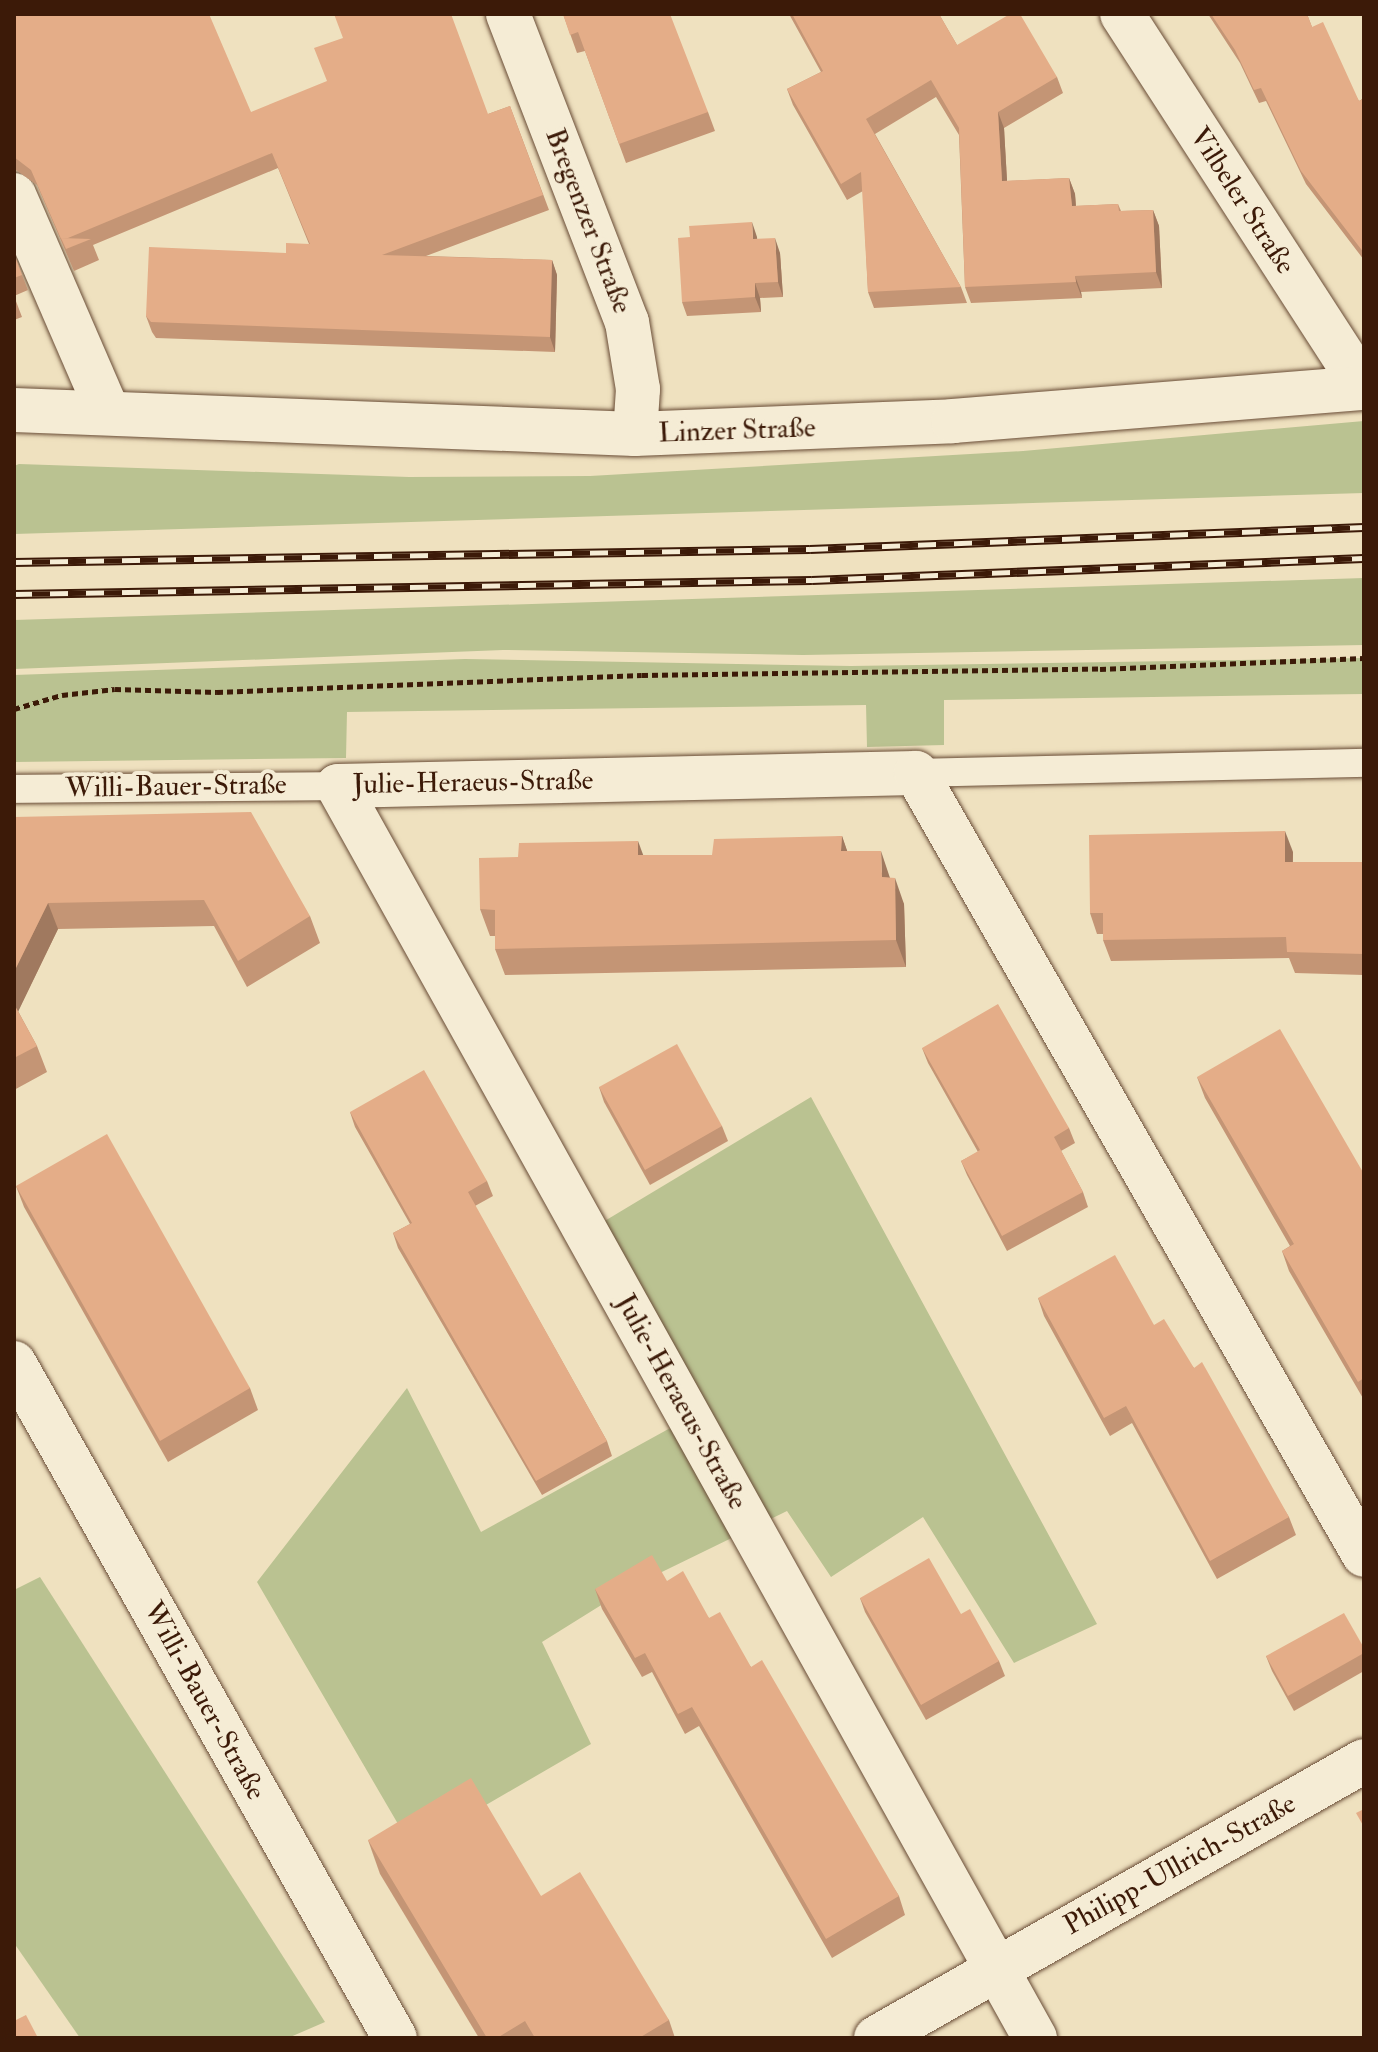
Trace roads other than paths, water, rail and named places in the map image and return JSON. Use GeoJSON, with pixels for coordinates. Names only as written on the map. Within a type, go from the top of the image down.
{"type":"FeatureCollection","features":[{"type":"Feature","properties":{"kind":"street","name":"Bregenzer Straße"},"geometry":{"type":"LineString","coordinates":[[508,14],[627,322],[635,354],[635,434]]}},
{"type":"Feature","properties":{"kind":"street","name":"Vilbeler Straße"},"geometry":{"type":"LineString","coordinates":[[1122,14],[1364,388]]}},
{"type":"Feature","properties":{"kind":"street"},"geometry":{"type":"LineString","coordinates":[[14,195],[108,412]]}},
{"type":"Feature","properties":{"kind":"street","name":"Linzer Straße"},"geometry":{"type":"LineString","coordinates":[[14,410],[635,434],[922,423],[1364,388]]}},
{"type":"Feature","properties":{"kind":"street"},"geometry":{"type":"LineString","coordinates":[[916,773],[1364,1555]]}},
{"type":"Feature","properties":{"kind":"street","name":"Julie-Heraeus-Straße"},"geometry":{"type":"LineString","coordinates":[[916,773],[338,786],[996,1969]]}},
{"type":"Feature","properties":{"kind":"street","name":"Willi-Bauer-Straße"},"geometry":{"type":"LineString","coordinates":[[14,1363],[392,2037]]}},
{"type":"Feature","properties":{"kind":"street","name":"Philipp-Ullrich-Straße"},"geometry":{"type":"LineString","coordinates":[[876,2038],[1364,1761]]}},
{"type":"Feature","properties":{"kind":"street"},"geometry":{"type":"LineString","coordinates":[[996,1969],[1035,2038]]}},
{"type":"Feature","properties":{"kind":"lane"},"geometry":{"type":"LineString","coordinates":[[916,773],[1364,763]]}},
{"type":"Feature","properties":{"kind":"lane","name":"Willi-Bauer-Straße"},"geometry":{"type":"LineString","coordinates":[[14,789],[338,786]]}},
{"type":"Feature","properties":{"kind":"railway"},"geometry":{"type":"LineString","coordinates":[[14,562],[810,549],[1364,527]]}},
{"type":"Feature","properties":{"kind":"railway"},"geometry":{"type":"LineString","coordinates":[[14,594],[812,580],[1364,558]]}}]}
